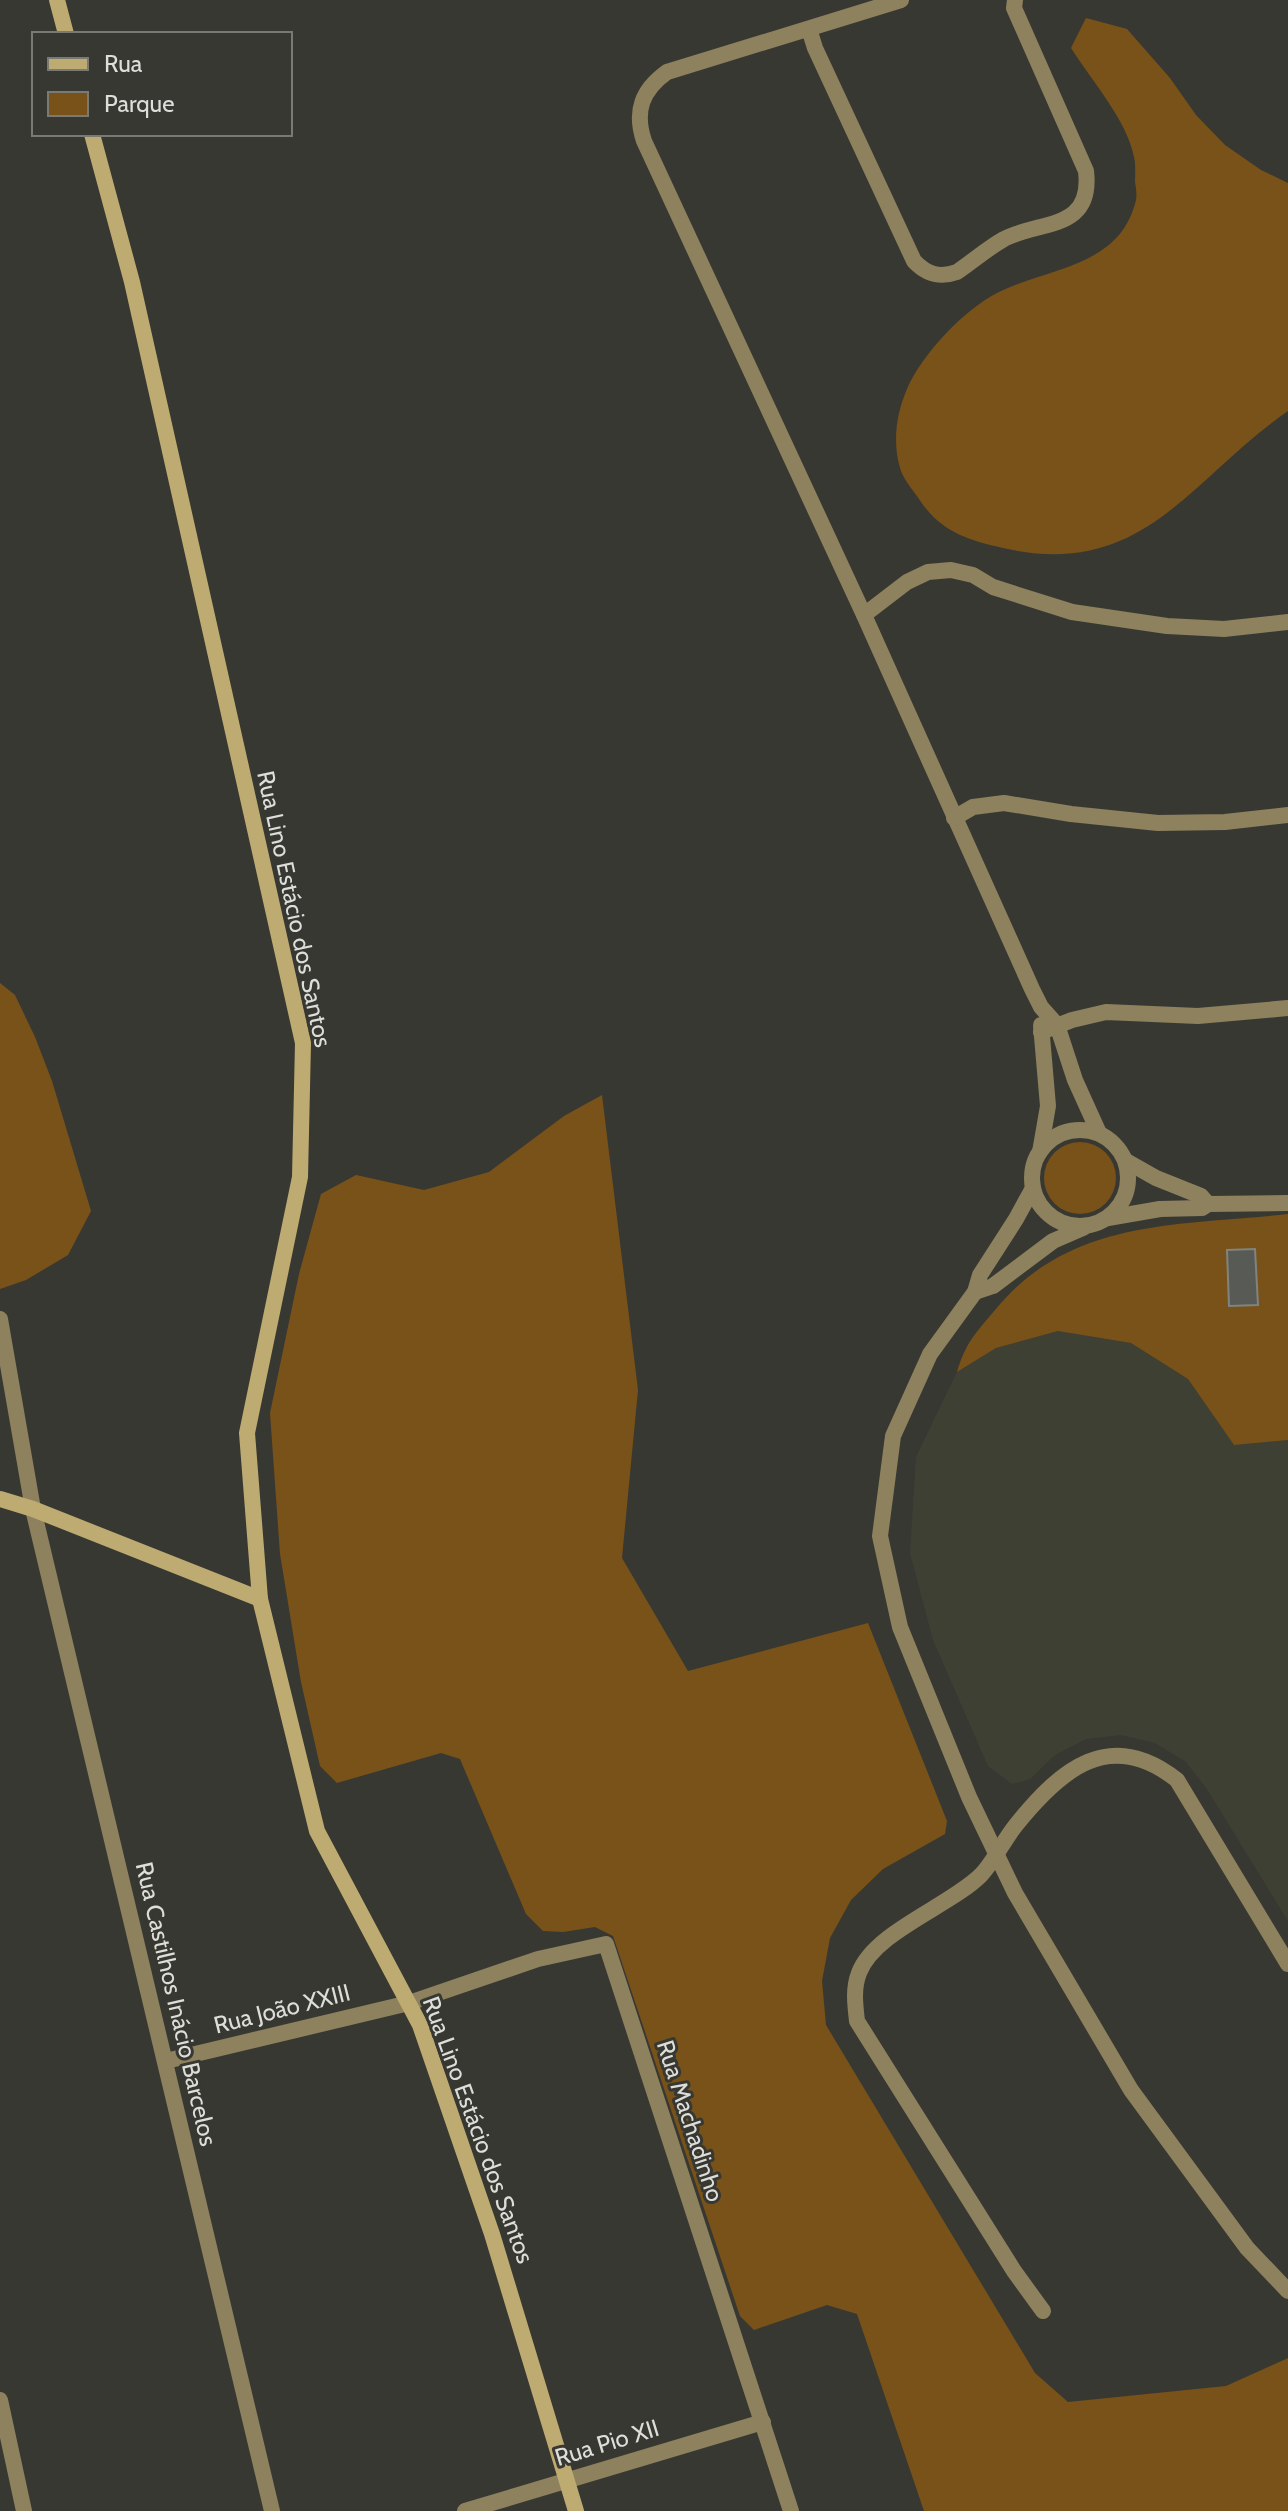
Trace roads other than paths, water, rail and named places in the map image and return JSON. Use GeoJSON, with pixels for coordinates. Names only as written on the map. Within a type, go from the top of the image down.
{"type":"FeatureCollection","features":[{"type":"Feature","properties":{"kind":"main road"},"geometry":{"type":"LineString","coordinates":[[57,0],[65,32]]}},
{"type":"Feature","properties":{"kind":"main road","name":"Rua Lino Estácio dos Santos"},"geometry":{"type":"LineString","coordinates":[[93,136],[132,282],[303,1043],[300,1177],[247,1433],[260,1599],[317,1831],[420,2025],[492,2234],[576,2511]]}},
{"type":"Feature","properties":{"kind":"main road"},"geometry":{"type":"LineString","coordinates":[[0,1499],[33,1509],[260,1599]]}},
{"type":"Feature","properties":{"kind":"street"},"geometry":{"type":"LineString","coordinates":[[901,0],[667,72],[654,81],[644,94],[639,109],[639,125],[650,155],[864,615],[1049,1029],[1099,1133],[1120,1150],[1126,1161],[1128,1186],[1124,1198],[1108,1218]]}},
{"type":"Feature","properties":{"kind":"street"},"geometry":{"type":"LineString","coordinates":[[809,29],[914,261],[929,273],[948,275],[1006,238],[1062,222],[1080,206],[1085,195],[1086,171],[1014,8],[1015,0]]}},
{"type":"Feature","properties":{"kind":"street"},"geometry":{"type":"LineString","coordinates":[[864,615],[907,582],[928,572],[951,570],[973,575],[993,587],[1072,612],[1167,626],[1210,628],[1288,622]]}},
{"type":"Feature","properties":{"kind":"street"},"geometry":{"type":"LineString","coordinates":[[954,818],[973,807],[1004,803],[1158,823],[1225,822],[1288,815]]}},
{"type":"Feature","properties":{"kind":"street"},"geometry":{"type":"LineString","coordinates":[[1049,1029],[1106,1012],[1198,1016],[1288,1008]]}},
{"type":"Feature","properties":{"kind":"street"},"geometry":{"type":"LineString","coordinates":[[1040,1152],[1048,1106],[1049,1029]]}},
{"type":"Feature","properties":{"kind":"street"},"geometry":{"type":"LineString","coordinates":[[1085,1226],[1073,1226],[1051,1217],[1036,1199],[1034,1164],[1049,1142],[1073,1130],[1099,1133]]}},
{"type":"Feature","properties":{"kind":"street"},"geometry":{"type":"LineString","coordinates":[[1126,1161],[1156,1178],[1201,1196],[1208,1204]]}},
{"type":"Feature","properties":{"kind":"street"},"geometry":{"type":"LineString","coordinates":[[1033,1188],[980,1275],[975,1292],[930,1354],[893,1436],[880,1536],[900,1627],[969,1797],[1015,1893],[1131,2090],[1247,2248],[1288,2291]]}},
{"type":"Feature","properties":{"kind":"street"},"geometry":{"type":"LineString","coordinates":[[975,1292],[993,1286],[1053,1241],[1108,1218],[1160,1209],[1202,1208],[1208,1204],[1288,1203]]}},
{"type":"Feature","properties":{"kind":"street","name":"Rua Castilhos Inácio Barcelos"},"geometry":{"type":"LineString","coordinates":[[0,1319],[33,1509],[272,2511]]}},
{"type":"Feature","properties":{"kind":"street"},"geometry":{"type":"LineString","coordinates":[[1043,2311],[1014,2271],[857,2021],[854,1996],[859,1973],[871,1952],[978,1877],[997,1855],[1014,1827],[1064,1775],[1085,1761],[1109,1755],[1134,1756],[1158,1765],[1177,1780],[1192,1800],[1288,1964]]}},
{"type":"Feature","properties":{"kind":"street","name":"Rua Machadinho"},"geometry":{"type":"LineString","coordinates":[[409,2003],[538,1959],[606,1944],[791,2511]]}},
{"type":"Feature","properties":{"kind":"street","name":"Rua João XXIII"},"geometry":{"type":"LineString","coordinates":[[166,2061],[409,2003]]}},
{"type":"Feature","properties":{"kind":"street"},"geometry":{"type":"LineString","coordinates":[[0,2400],[24,2511]]}},
{"type":"Feature","properties":{"kind":"street","name":"Rua Pio XII"},"geometry":{"type":"LineString","coordinates":[[465,2511],[763,2422]]}}]}
